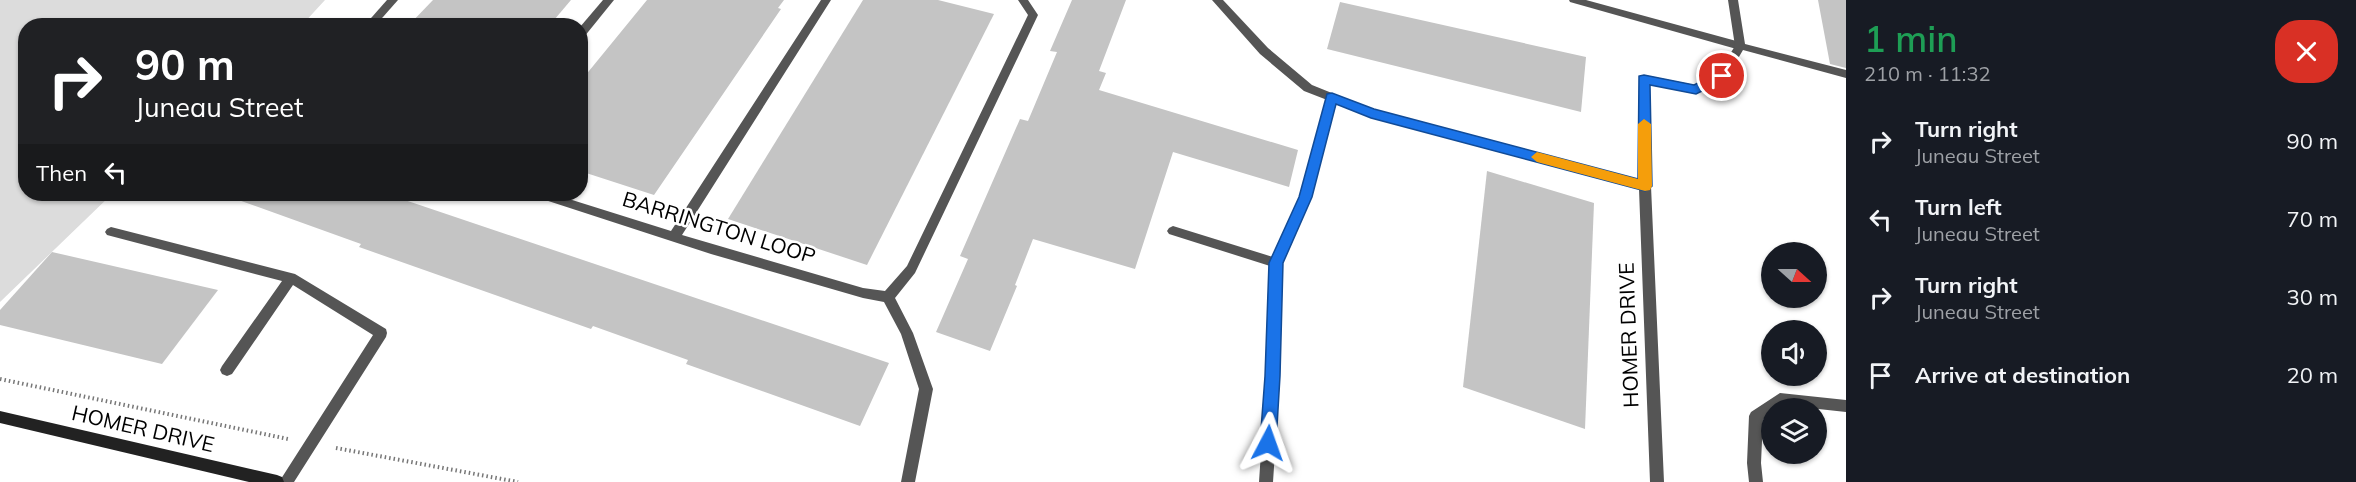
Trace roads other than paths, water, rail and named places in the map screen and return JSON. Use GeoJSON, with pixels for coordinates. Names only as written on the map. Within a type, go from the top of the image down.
{"type":"FeatureCollection","features":[{"type":"Feature","properties":{"kind":"main road","name":"HOMER DRIVE"},"geometry":{"type":"LineString","coordinates":[[0,417],[277,482]]}},
{"type":"Feature","properties":{"kind":"street"},"geometry":{"type":"LineString","coordinates":[[376,18],[393,0]]}},
{"type":"Feature","properties":{"kind":"street"},"geometry":{"type":"LineString","coordinates":[[588,25],[609,0]]}},
{"type":"Feature","properties":{"kind":"street"},"geometry":{"type":"LineString","coordinates":[[674,237],[826,0]]}},
{"type":"Feature","properties":{"kind":"street"},"geometry":{"type":"LineString","coordinates":[[908,482],[926,389],[907,333],[888,297],[911,269],[1033,15],[1023,0]]}},
{"type":"Feature","properties":{"kind":"street"},"geometry":{"type":"LineString","coordinates":[[1217,0],[1264,51],[1308,88],[1371,113],[1645,186]]}},
{"type":"Feature","properties":{"kind":"street"},"geometry":{"type":"LineString","coordinates":[[1574,0],[1608,5],[1740,46],[1846,74]]}},
{"type":"Feature","properties":{"kind":"street"},"geometry":{"type":"LineString","coordinates":[[1733,0],[1740,46]]}},
{"type":"Feature","properties":{"kind":"street","name":"HOMER DRIVE"},"geometry":{"type":"LineString","coordinates":[[1657,482],[1645,186],[1644,79],[1696,89],[1722,76],[1740,46]]}},
{"type":"Feature","properties":{"kind":"street"},"geometry":{"type":"LineString","coordinates":[[1266,482],[1273,376],[1276,263],[1305,197],[1332,97]]}},
{"type":"Feature","properties":{"kind":"street","name":"BARRINGTON LOOP"},"geometry":{"type":"LineString","coordinates":[[562,201],[863,293],[888,297]]}},
{"type":"Feature","properties":{"kind":"street"},"geometry":{"type":"LineString","coordinates":[[1173,231],[1276,263]]}},
{"type":"Feature","properties":{"kind":"street"},"geometry":{"type":"LineString","coordinates":[[111,232],[291,278],[381,333],[286,482]]}},
{"type":"Feature","properties":{"kind":"street"},"geometry":{"type":"LineString","coordinates":[[227,370],[291,278]]}},
{"type":"Feature","properties":{"kind":"street"},"geometry":{"type":"LineString","coordinates":[[1756,482],[1754,463],[1756,416],[1780,399],[1846,406]]}}]}
